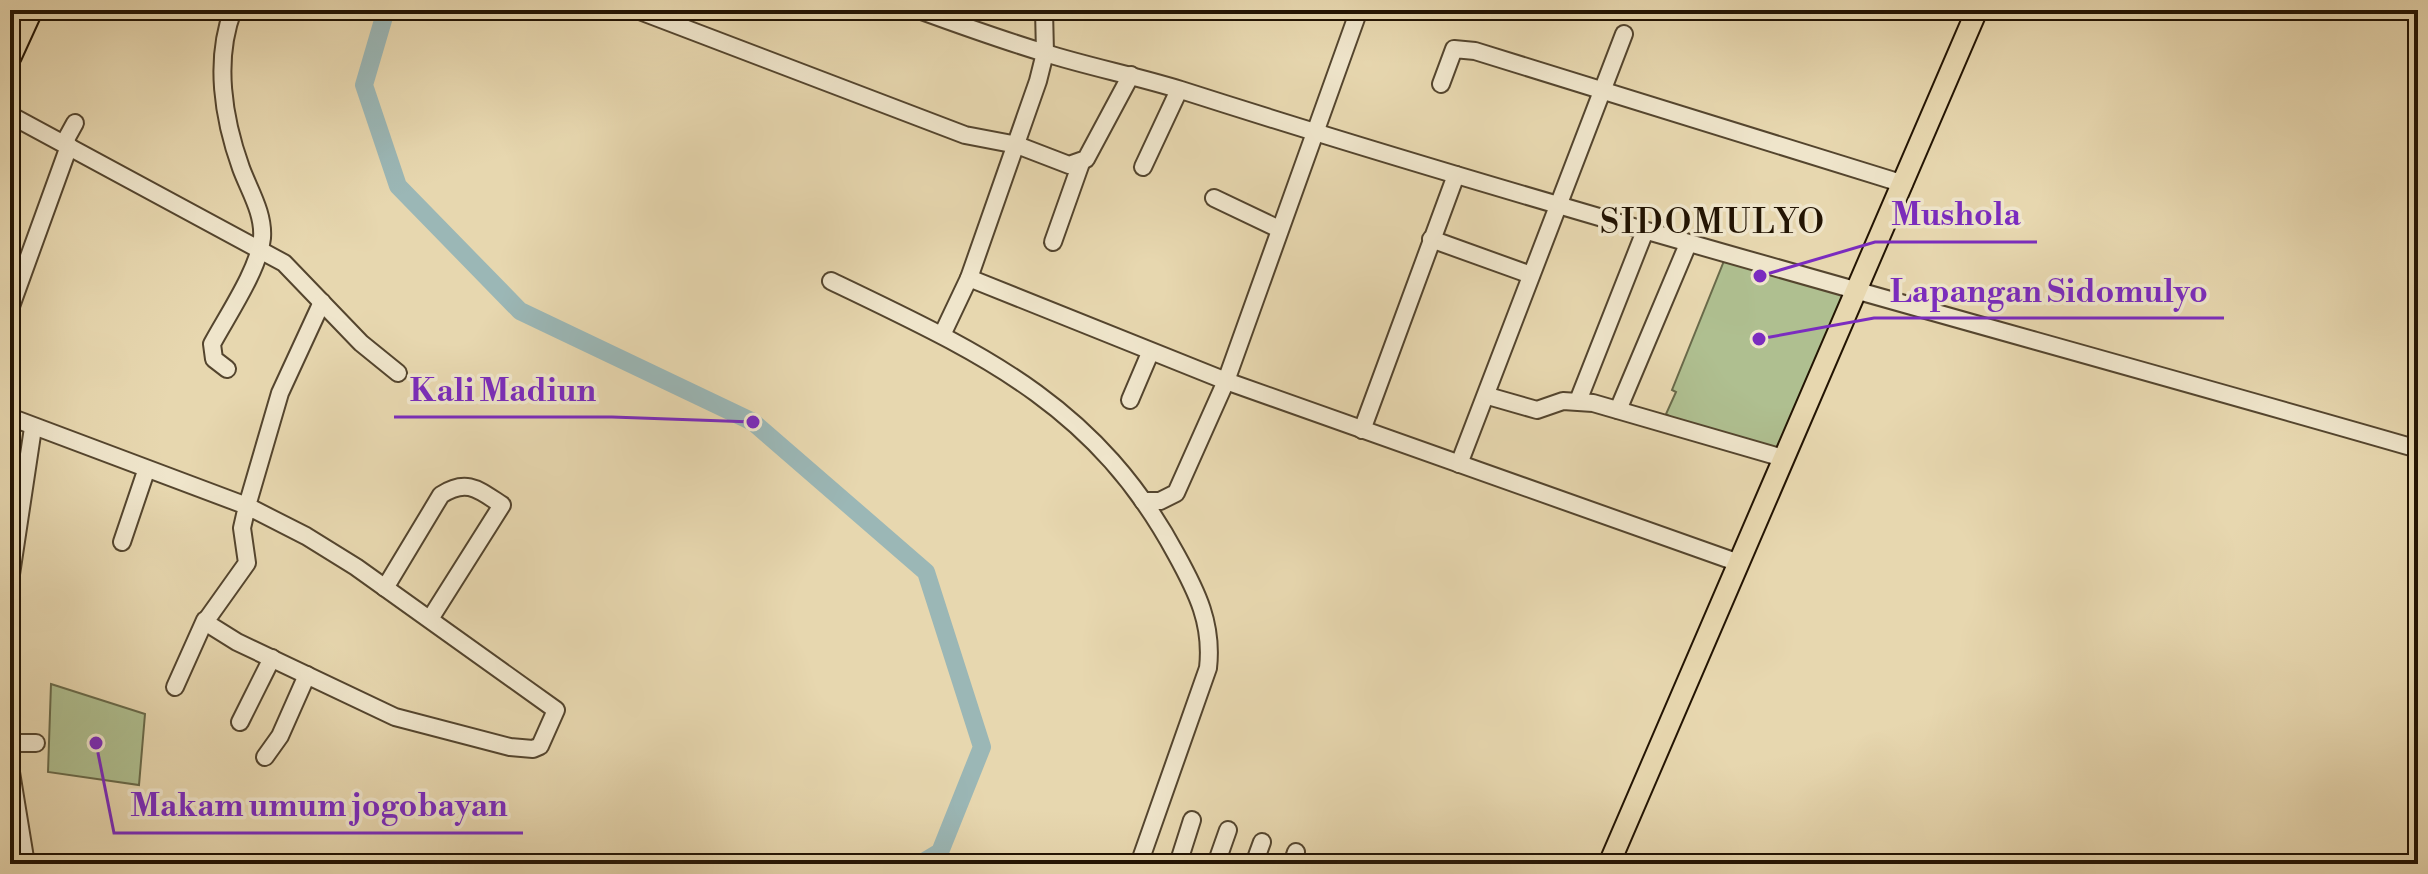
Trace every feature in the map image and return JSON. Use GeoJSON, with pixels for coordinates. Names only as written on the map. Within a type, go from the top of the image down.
{"type":"FeatureCollection","features":[{"type":"Feature","properties":{"kind":"highway"},"geometry":{"type":"LineString","coordinates":[[10,56],[31,10]]}},
{"type":"Feature","properties":{"kind":"main road"},"geometry":{"type":"LineString","coordinates":[[1609,864],[1977,10]]}},
{"type":"Feature","properties":{"kind":"street"},"geometry":{"type":"LineString","coordinates":[[227,369],[214,359],[212,344],[260,248],[262,226],[236,152],[224,97],[224,44],[233,10]]}},
{"type":"Feature","properties":{"kind":"street"},"geometry":{"type":"LineString","coordinates":[[637,10],[664,14],[965,135],[1017,145],[1069,165],[1081,163]]}},
{"type":"Feature","properties":{"kind":"street"},"geometry":{"type":"LineString","coordinates":[[919,10],[1045,53],[1131,75],[1312,133],[1688,244],[1856,288],[2418,449]]}},
{"type":"Feature","properties":{"kind":"street"},"geometry":{"type":"LineString","coordinates":[[942,335],[969,278],[1017,145],[1045,53],[1044,10]]}},
{"type":"Feature","properties":{"kind":"street"},"geometry":{"type":"LineString","coordinates":[[1143,501],[1160,501],[1176,493],[1226,381],[1354,11]]}},
{"type":"Feature","properties":{"kind":"street"},"geometry":{"type":"LineString","coordinates":[[1459,464],[1488,396],[1624,34]]}},
{"type":"Feature","properties":{"kind":"street"},"geometry":{"type":"LineString","coordinates":[[1441,84],[1455,48],[1603,90],[1904,184]]}},
{"type":"Feature","properties":{"kind":"street"},"geometry":{"type":"LineString","coordinates":[[1053,242],[1081,163],[1131,75]]}},
{"type":"Feature","properties":{"kind":"street"},"geometry":{"type":"LineString","coordinates":[[1143,167],[1179,90]]}},
{"type":"Feature","properties":{"kind":"street"},"geometry":{"type":"LineString","coordinates":[[10,115],[31,118],[67,144],[260,248],[294,271],[361,343],[398,373]]}},
{"type":"Feature","properties":{"kind":"street"},"geometry":{"type":"LineString","coordinates":[[10,309],[75,123]]}},
{"type":"Feature","properties":{"kind":"street"},"geometry":{"type":"LineString","coordinates":[[1362,430],[1456,175]]}},
{"type":"Feature","properties":{"kind":"street"},"geometry":{"type":"LineString","coordinates":[[1214,198],[1279,229]]}},
{"type":"Feature","properties":{"kind":"street"},"geometry":{"type":"LineString","coordinates":[[1578,401],[1645,231]]}},
{"type":"Feature","properties":{"kind":"street"},"geometry":{"type":"LineString","coordinates":[[1431,239],[1531,275]]}},
{"type":"Feature","properties":{"kind":"street"},"geometry":{"type":"LineString","coordinates":[[1618,410],[1688,244]]}},
{"type":"Feature","properties":{"kind":"street"},"geometry":{"type":"LineString","coordinates":[[969,278],[1150,353],[1739,563]]}},
{"type":"Feature","properties":{"kind":"street"},"geometry":{"type":"LineString","coordinates":[[831,281],[994,362],[1079,426],[1163,529],[1196,591],[1211,642],[1208,668],[1139,864]]}},
{"type":"Feature","properties":{"kind":"street"},"geometry":{"type":"LineString","coordinates":[[175,687],[205,620],[247,563],[242,528],[247,506],[280,393],[322,302]]}},
{"type":"Feature","properties":{"kind":"street"},"geometry":{"type":"LineString","coordinates":[[1130,400],[1150,353]]}},
{"type":"Feature","properties":{"kind":"street"},"geometry":{"type":"LineString","coordinates":[[1488,396],[1537,410],[1578,401],[1783,458]]}},
{"type":"Feature","properties":{"kind":"street"},"geometry":{"type":"LineString","coordinates":[[10,417],[146,471],[247,506],[333,551],[556,710],[540,746],[533,749],[510,747],[412,723],[272,658],[208,626],[205,620]]}},
{"type":"Feature","properties":{"kind":"street"},"geometry":{"type":"LineString","coordinates":[[10,581],[33,428]]}},
{"type":"Feature","properties":{"kind":"street"},"geometry":{"type":"LineString","coordinates":[[122,542],[146,471]]}},
{"type":"Feature","properties":{"kind":"street"},"geometry":{"type":"LineString","coordinates":[[385,588],[441,495],[455,486],[471,485],[502,505],[430,619]]}},
{"type":"Feature","properties":{"kind":"street"},"geometry":{"type":"LineString","coordinates":[[240,722],[272,658]]}},
{"type":"Feature","properties":{"kind":"street"},"geometry":{"type":"LineString","coordinates":[[265,757],[280,736],[307,675]]}},
{"type":"Feature","properties":{"kind":"street"},"geometry":{"type":"LineString","coordinates":[[10,743],[36,743]]}},
{"type":"Feature","properties":{"kind":"street"},"geometry":{"type":"LineString","coordinates":[[10,766],[26,864]]}},
{"type":"Feature","properties":{"kind":"street"},"geometry":{"type":"LineString","coordinates":[[1183,863],[1192,820]]}},
{"type":"Feature","properties":{"kind":"street"},"geometry":{"type":"LineString","coordinates":[[1216,864],[1228,830]]}},
{"type":"Feature","properties":{"kind":"street"},"geometry":{"type":"LineString","coordinates":[[1254,864],[1262,842]]}},
{"type":"Feature","properties":{"kind":"green space"},"geometry":{"type":"Polygon","coordinates":[[[1726,256],[1848,289],[1776,453],[1669,423],[1671,417],[1666,414],[1676,392],[1672,390],[1726,256]]]}},
{"type":"Feature","properties":{"kind":"green space"},"geometry":{"type":"Polygon","coordinates":[[[51,684],[145,714],[139,785],[48,772],[51,684]]]}},
{"type":"Feature","properties":{"kind":"waterway"},"geometry":{"type":"LineString","coordinates":[[386,10],[364,85],[398,186],[520,311],[753,422],[926,572],[982,747],[940,852],[920,864]]}},
{"type":"Feature","properties":{"kind":"place","name":"Mushola"},"geometry":{"type":"Point","coordinates":[1760,276]}},
{"type":"Feature","properties":{"kind":"place","name":"Lapangan Sidomulyo"},"geometry":{"type":"Point","coordinates":[1759,339]}},
{"type":"Feature","properties":{"kind":"place","name":"Kali Madiun"},"geometry":{"type":"Point","coordinates":[753,422]}},
{"type":"Feature","properties":{"kind":"place","name":"Makam umum jogobayan"},"geometry":{"type":"Point","coordinates":[96,743]}},
{"type":"Feature","properties":{"kind":"district","name":"SIDOMULYO"},"geometry":{"type":"Point","coordinates":[1713,221]}}]}
